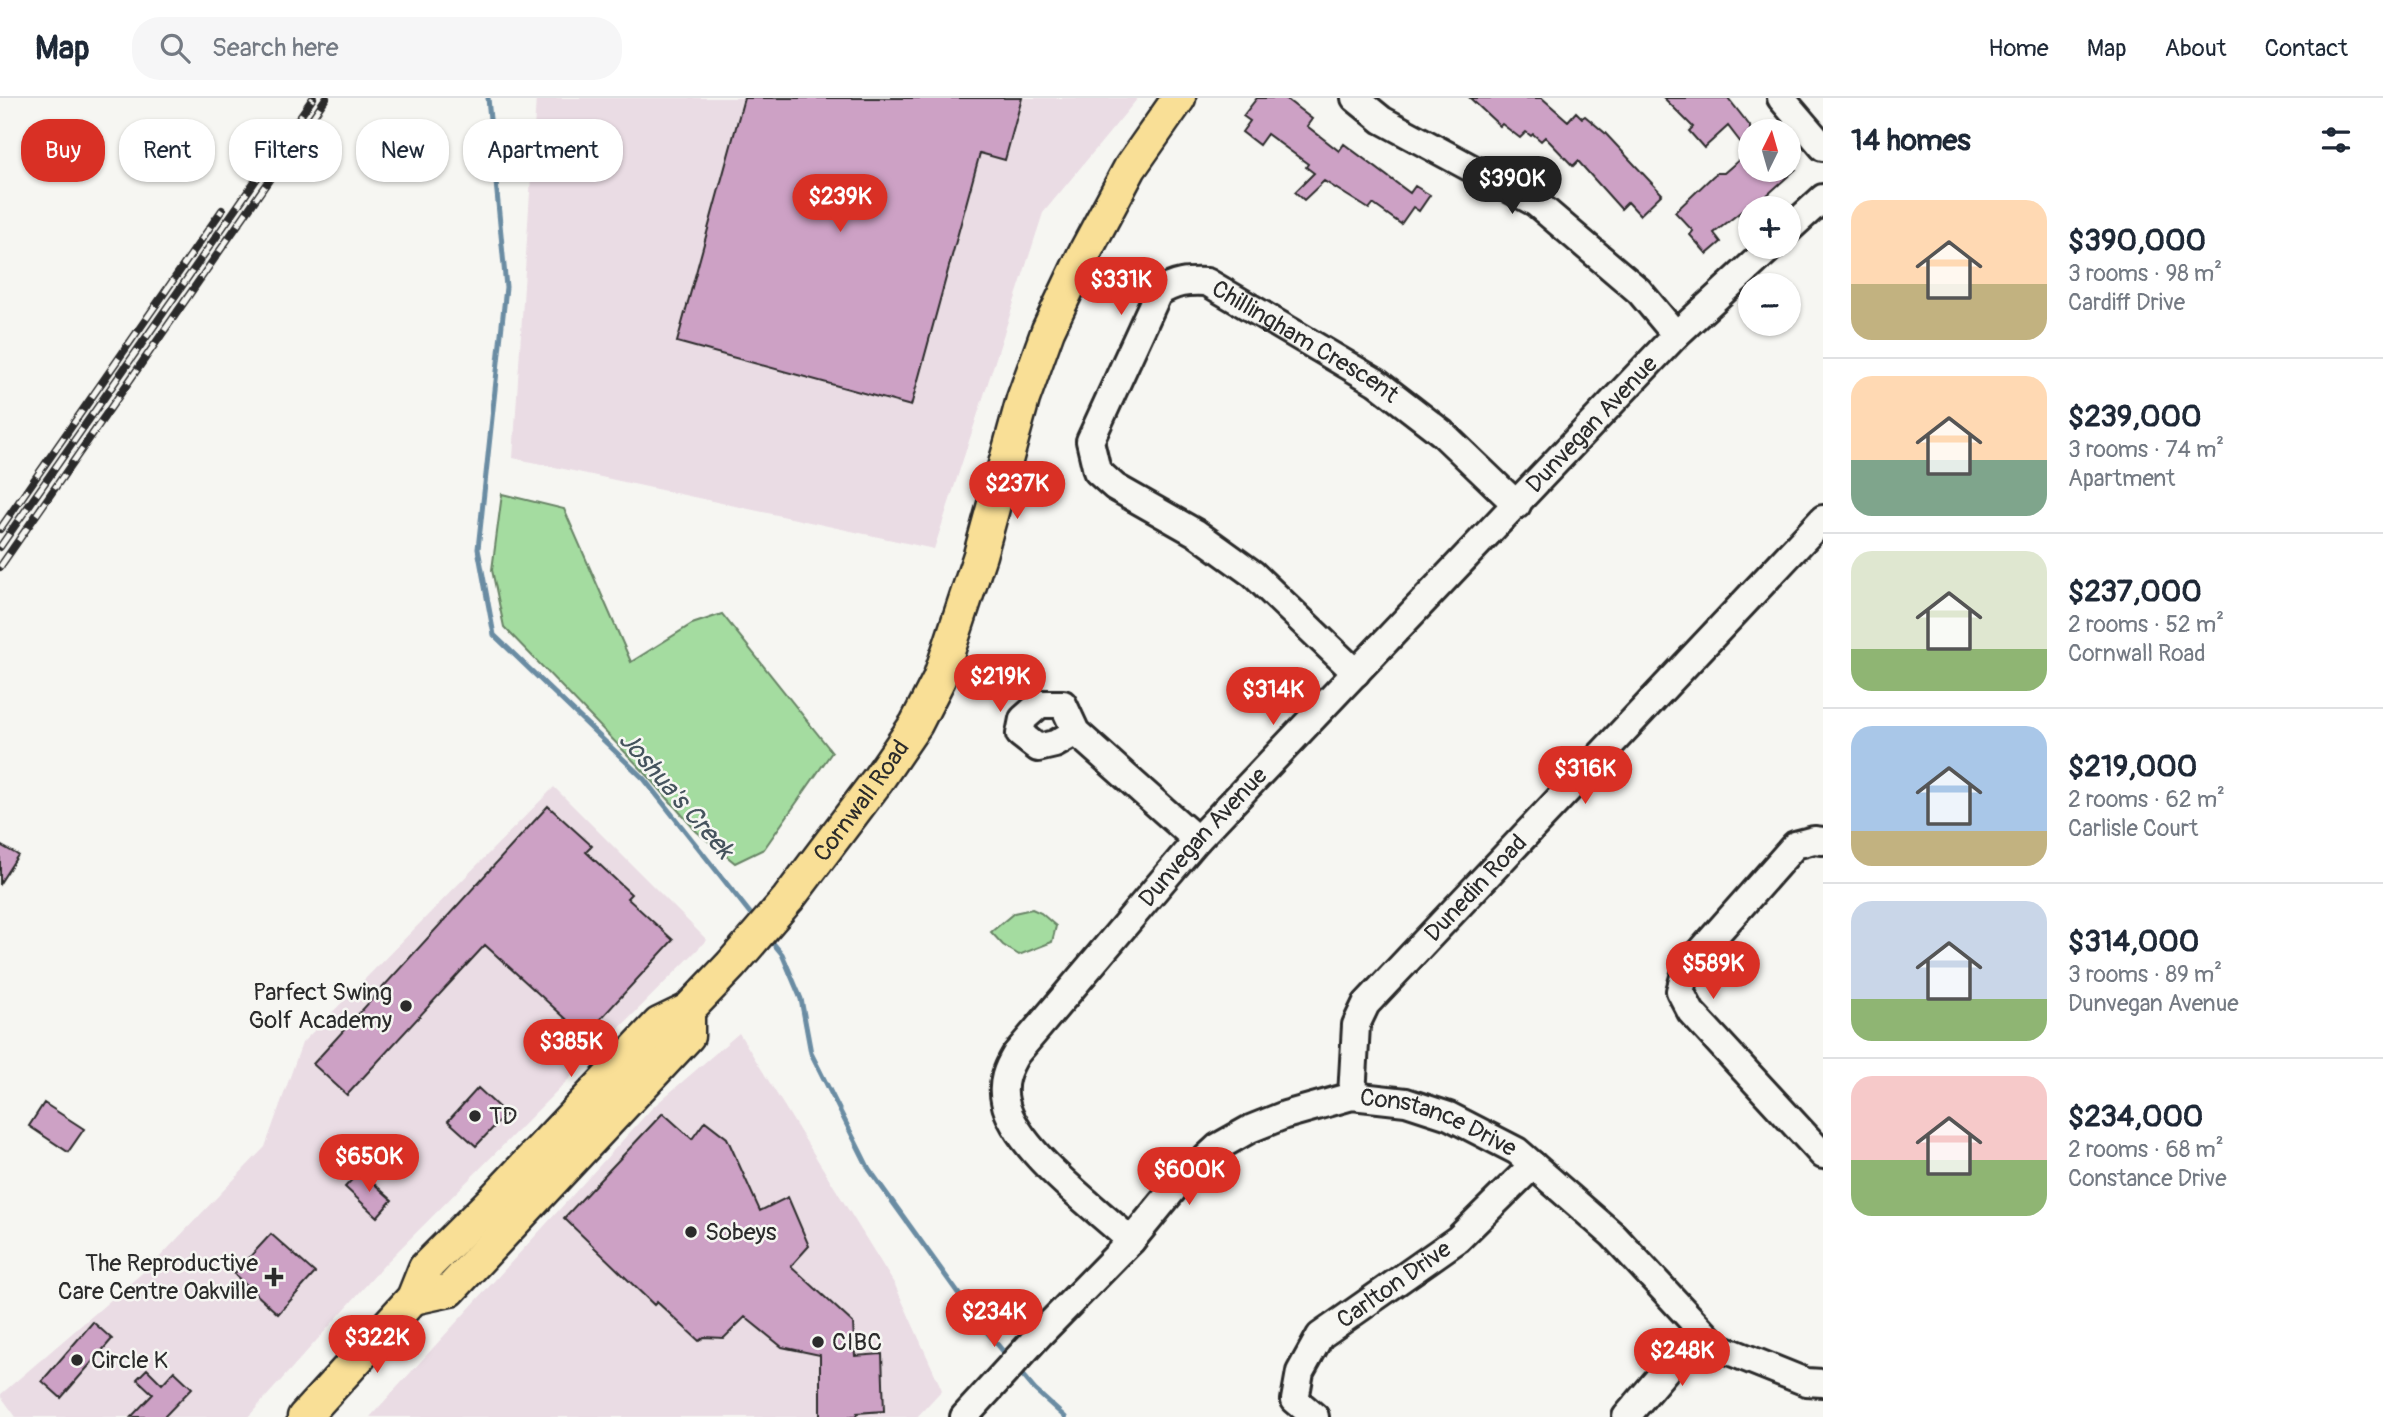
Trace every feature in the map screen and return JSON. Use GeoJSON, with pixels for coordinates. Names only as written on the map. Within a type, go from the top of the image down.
{"type":"FeatureCollection","features":[{"type":"Feature","properties":{"kind":"main road","name":"Cornwall Road"},"geometry":{"type":"LineString","coordinates":[[304,1417],[413,1298],[425,1268],[494,1200],[659,1024],[688,1010],[731,965],[788,899],[877,781],[916,724],[939,679],[981,555],[1023,399],[1048,331],[1084,254],[1130,168],[1180,98]]}},
{"type":"Feature","properties":{"kind":"street"},"geometry":{"type":"LineString","coordinates":[[1355,98],[1382,120],[1536,203],[1639,291],[1676,335]]}},
{"type":"Feature","properties":{"kind":"street"},"geometry":{"type":"LineString","coordinates":[[1781,98],[1823,147]]}},
{"type":"Feature","properties":{"kind":"street"},"geometry":{"type":"LineString","coordinates":[[1801,218],[1823,198]]}},
{"type":"Feature","properties":{"kind":"street","name":"Dunvegan Avenue"},"geometry":{"type":"LineString","coordinates":[[1131,1241],[1042,1160],[1024,1139],[1005,1102],[1007,1068],[1198,840],[1676,335],[1758,259]]}},
{"type":"Feature","properties":{"kind":"street","name":"Chillingham Crescent"},"geometry":{"type":"LineString","coordinates":[[1356,673],[1254,574],[1196,533],[1115,487],[1097,471],[1090,441],[1158,293],[1180,282],[1207,282],[1218,288],[1376,382],[1443,433],[1517,505]]}},
{"type":"Feature","properties":{"kind":"street","name":"Dunedin Road"},"geometry":{"type":"LineString","coordinates":[[1352,1096],[1356,1025],[1366,1004],[1821,526]]}},
{"type":"Feature","properties":{"kind":"street"},"geometry":{"type":"LineString","coordinates":[[1076,732],[1198,840]]}},
{"type":"Feature","properties":{"kind":"street"},"geometry":{"type":"LineString","coordinates":[[1823,841],[1814,840],[1795,845],[1687,967],[1680,990],[1691,1012],[1823,1155]]}},
{"type":"Feature","properties":{"kind":"street","name":"Constance Drive"},"geometry":{"type":"LineString","coordinates":[[964,1417],[1131,1241],[1176,1186],[1218,1147],[1250,1129],[1285,1115],[1352,1096],[1406,1102],[1449,1116],[1517,1151],[1613,1235],[1716,1346],[1806,1381],[1823,1383]]}},
{"type":"Feature","properties":{"kind":"street","name":"Carlton Drive"},"geometry":{"type":"LineString","coordinates":[[1315,1417],[1295,1400],[1300,1372],[1320,1336],[1458,1239],[1533,1165]]}},
{"type":"Feature","properties":{"kind":"street"},"geometry":{"type":"LineString","coordinates":[[1626,1417],[1698,1328]]}},
{"type":"Feature","properties":{"kind":"shaded area"},"geometry":{"type":"Polygon","coordinates":[[[536,98],[1138,98],[1043,213],[934,549],[513,458],[531,182],[623,182],[623,119],[535,119],[536,98]]]}},
{"type":"Feature","properties":{"kind":"shaded area"},"geometry":{"type":"Polygon","coordinates":[[[554,787],[707,940],[386,1263],[248,1417],[16,1417],[0,1395],[155,1262],[265,1147],[302,1043],[554,787]]]}},
{"type":"Feature","properties":{"kind":"shaded area"},"geometry":{"type":"Polygon","coordinates":[[[739,1033],[895,1285],[942,1390],[917,1417],[370,1417],[653,1107],[739,1033]]]}},
{"type":"Feature","properties":{"kind":"green space"},"geometry":{"type":"Polygon","coordinates":[[[502,494],[564,509],[631,662],[692,624],[722,614],[832,752],[764,849],[735,863],[696,831],[650,778],[504,627],[492,570],[502,494]]]}},
{"type":"Feature","properties":{"kind":"green space"},"geometry":{"type":"Polygon","coordinates":[[[1032,909],[1056,926],[1052,942],[1019,955],[1003,945],[991,932],[1014,913],[1032,909]]]}},
{"type":"Feature","properties":{"kind":"building"},"geometry":{"type":"Polygon","coordinates":[[[744,98],[1022,98],[1005,160],[980,153],[911,406],[677,342],[744,98]]]}},
{"type":"Feature","properties":{"kind":"building"},"geometry":{"type":"Polygon","coordinates":[[[1257,98],[1285,98],[1312,119],[1307,126],[1339,151],[1344,144],[1410,193],[1415,186],[1430,195],[1419,211],[1413,207],[1401,224],[1373,204],[1369,209],[1324,181],[1304,200],[1295,192],[1314,173],[1306,167],[1308,164],[1267,134],[1259,145],[1242,132],[1250,121],[1243,116],[1257,98]]]}},
{"type":"Feature","properties":{"kind":"building"},"geometry":{"type":"Polygon","coordinates":[[[1470,98],[1542,98],[1568,121],[1576,112],[1582,118],[1585,116],[1605,133],[1662,194],[1640,215],[1628,202],[1621,209],[1578,161],[1573,166],[1545,137],[1541,141],[1526,132],[1520,138],[1502,124],[1500,126],[1470,98]]]}},
{"type":"Feature","properties":{"kind":"building"},"geometry":{"type":"Polygon","coordinates":[[[1664,98],[1728,98],[1744,119],[1738,119],[1738,139],[1728,126],[1704,148],[1689,131],[1693,127],[1664,98]]]}},
{"type":"Feature","properties":{"kind":"building"},"geometry":{"type":"Polygon","coordinates":[[[1738,161],[1738,182],[1782,182],[1766,196],[1738,196],[1738,214],[1714,233],[1721,242],[1707,254],[1690,235],[1693,231],[1675,212],[1713,176],[1724,173],[1738,161]]]}},
{"type":"Feature","properties":{"kind":"building"},"geometry":{"type":"Polygon","coordinates":[[[548,806],[592,846],[586,852],[631,894],[627,898],[673,940],[585,1036],[485,945],[347,1095],[313,1064],[548,806]]]}},
{"type":"Feature","properties":{"kind":"building"},"geometry":{"type":"Polygon","coordinates":[[[0,845],[18,855],[0,883],[0,845]]]}},
{"type":"Feature","properties":{"kind":"building","name":"TD"},"geometry":{"type":"Polygon","coordinates":[[[478,1088],[506,1114],[476,1146],[448,1121],[478,1088]]]}},
{"type":"Feature","properties":{"kind":"building"},"geometry":{"type":"Polygon","coordinates":[[[44,1103],[84,1129],[68,1152],[29,1126],[44,1103]]]}},
{"type":"Feature","properties":{"kind":"building","name":"Sobeys"},"geometry":{"type":"Polygon","coordinates":[[[663,1113],[692,1139],[705,1121],[727,1138],[760,1211],[788,1197],[809,1246],[791,1266],[853,1323],[855,1356],[882,1354],[884,1411],[857,1413],[856,1417],[820,1417],[820,1355],[782,1347],[745,1317],[724,1338],[704,1337],[699,1341],[657,1302],[654,1305],[564,1218],[663,1113]]]}},
{"type":"Feature","properties":{"kind":"building"},"geometry":{"type":"Polygon","coordinates":[[[360,1171],[392,1200],[377,1217],[345,1187],[360,1171]]]}},
{"type":"Feature","properties":{"kind":"building"},"geometry":{"type":"Polygon","coordinates":[[[271,1234],[315,1273],[278,1314],[234,1274],[271,1234]]]}},
{"type":"Feature","properties":{"kind":"building","name":"Circle K"},"geometry":{"type":"Polygon","coordinates":[[[93,1322],[112,1339],[61,1398],[42,1381],[93,1322]]]}},
{"type":"Feature","properties":{"kind":"building"},"geometry":{"type":"Polygon","coordinates":[[[147,1369],[162,1384],[174,1371],[192,1388],[164,1417],[131,1417],[153,1394],[137,1379],[147,1369]]]}},
{"type":"Feature","properties":{"kind":"waterway","name":"Joshua's Creek"},"geometry":{"type":"LineString","coordinates":[[488,98],[506,287],[478,549],[494,635],[644,779],[757,922]]}},
{"type":"Feature","properties":{"kind":"waterway","name":"Joshua's Creek"},"geometry":{"type":"LineString","coordinates":[[769,938],[782,954],[801,999],[811,1053],[869,1169],[981,1325],[1008,1357]]}},
{"type":"Feature","properties":{"kind":"waterway","name":"Joshua's Creek"},"geometry":{"type":"LineString","coordinates":[[1018,1370],[1035,1390],[1065,1417]]}},
{"type":"Feature","properties":{"kind":"railway"},"geometry":{"type":"LineString","coordinates":[[0,547],[313,98]]}},
{"type":"Feature","properties":{"kind":"railway"},"geometry":{"type":"LineString","coordinates":[[0,567],[326,98]]}},
{"type":"Feature","properties":{"kind":"railway"},"geometry":{"type":"LineString","coordinates":[[0,529],[222,210]]}},
{"type":"Feature","properties":{"kind":"place","name":"Parfect Swing Golf Academy"},"geometry":{"type":"Point","coordinates":[406,1006]}},
{"type":"Feature","properties":{"kind":"place","name":"TD"},"geometry":{"type":"Point","coordinates":[475,1116]}},
{"type":"Feature","properties":{"kind":"place","name":"Sobeys"},"geometry":{"type":"Point","coordinates":[691,1232]}},
{"type":"Feature","properties":{"kind":"place","name":"The Reproductive Care Centre Oakville"},"geometry":{"type":"Point","coordinates":[274,1277]}},
{"type":"Feature","properties":{"kind":"place","name":"CIBC"},"geometry":{"type":"Point","coordinates":[818,1342]}},
{"type":"Feature","properties":{"kind":"place","name":"Circle K"},"geometry":{"type":"Point","coordinates":[77,1360]}}]}
